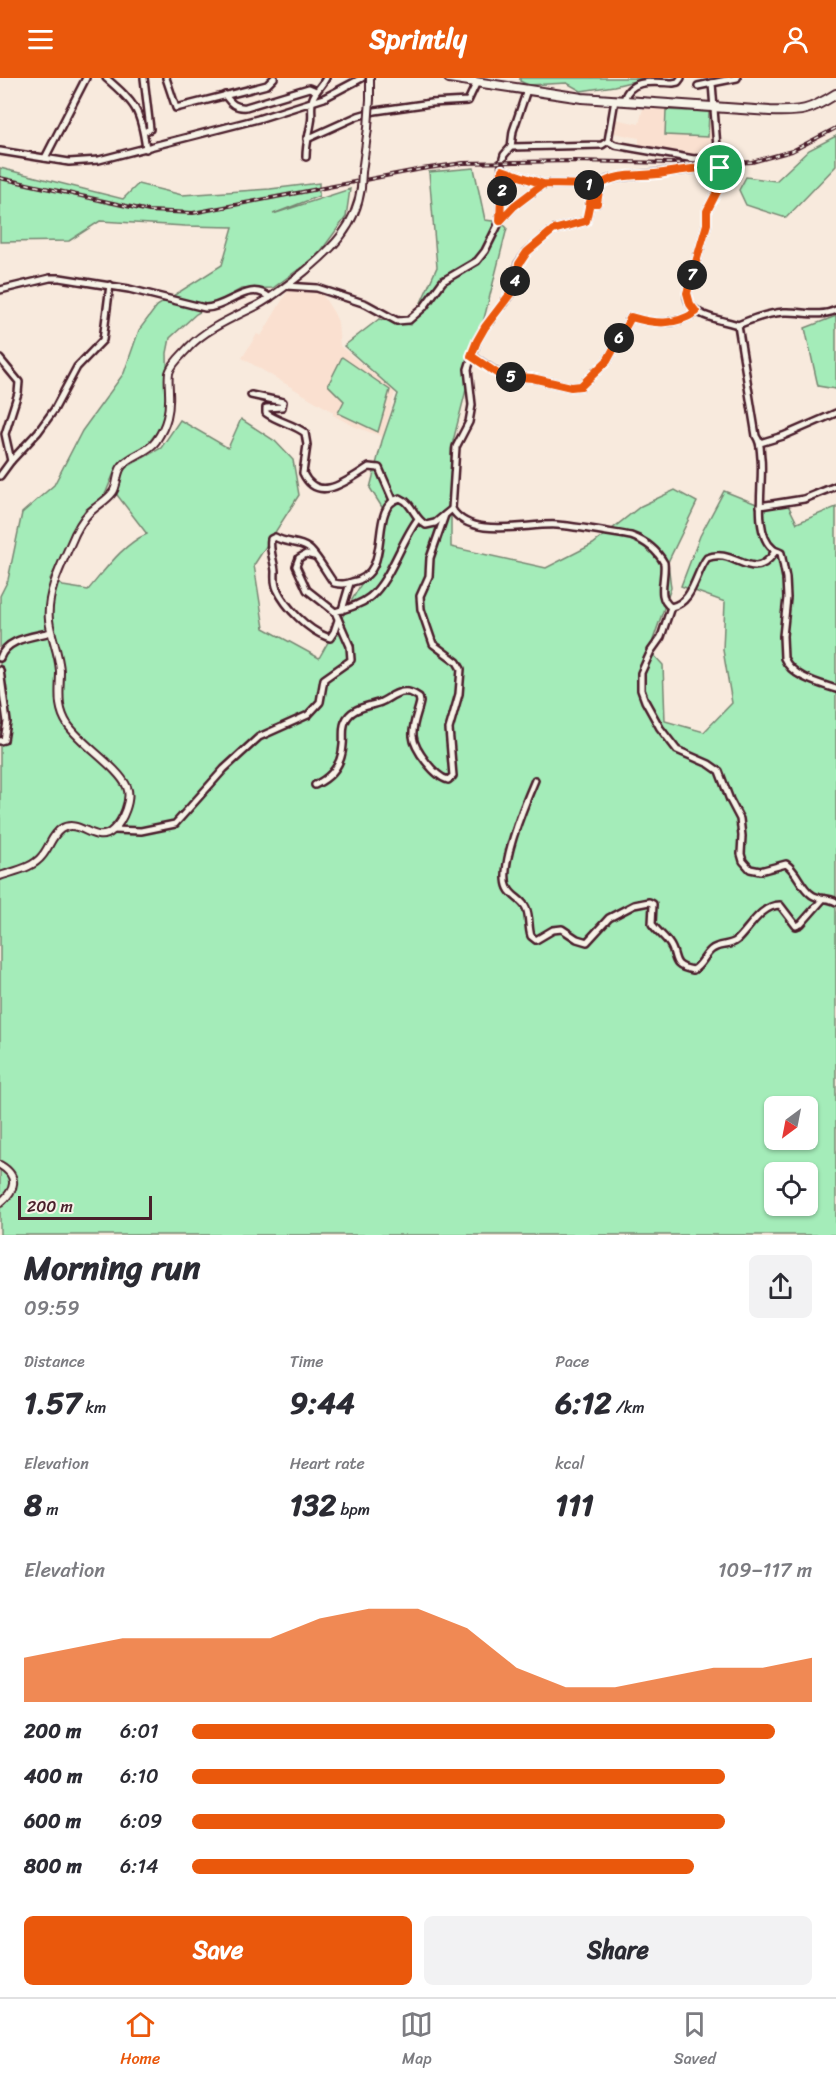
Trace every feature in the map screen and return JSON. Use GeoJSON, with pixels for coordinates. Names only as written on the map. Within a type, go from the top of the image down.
{"type":"FeatureCollection","features":[{"type":"Feature","properties":{"kind":"highway"},"geometry":{"type":"LineString","coordinates":[[449,78],[582,98],[798,112],[815,107],[836,94]]}},
{"type":"Feature","properties":{"kind":"main road"},"geometry":{"type":"LineString","coordinates":[[0,876],[37,862],[55,835],[69,826],[78,826],[97,836],[104,836],[114,830],[129,800],[127,788],[118,775],[86,746],[67,724],[59,705],[60,671],[49,617],[52,590],[77,531],[93,509],[114,491],[122,465],[155,443],[168,418],[170,409],[169,374],[171,368],[191,345],[210,330],[270,298],[286,286],[330,250],[347,229],[356,212],[361,188],[368,128],[370,78]]}},
{"type":"Feature","properties":{"kind":"main road"},"geometry":{"type":"LineString","coordinates":[[0,1165],[7,1169],[13,1177],[14,1186],[0,1203]]}},
{"type":"Feature","properties":{"kind":"street"},"geometry":{"type":"LineString","coordinates":[[45,158],[86,78]]}},
{"type":"Feature","properties":{"kind":"street"},"geometry":{"type":"LineString","coordinates":[[106,78],[132,101],[144,132],[146,149]]}},
{"type":"Feature","properties":{"kind":"street"},"geometry":{"type":"LineString","coordinates":[[144,78],[150,129],[144,132]]}},
{"type":"Feature","properties":{"kind":"street"},"geometry":{"type":"LineString","coordinates":[[166,78],[176,108],[267,85],[273,78]]}},
{"type":"Feature","properties":{"kind":"street"},"geometry":{"type":"LineString","coordinates":[[306,157],[307,139],[312,121],[312,101],[326,78]]}},
{"type":"Feature","properties":{"kind":"street"},"geometry":{"type":"LineString","coordinates":[[0,151],[69,162],[89,162],[219,131],[312,101],[345,88],[362,78]]}},
{"type":"Feature","properties":{"kind":"street"},"geometry":{"type":"LineString","coordinates":[[511,147],[602,146],[608,141],[620,100],[629,88],[635,83],[645,81],[673,83],[678,82],[681,78]]}},
{"type":"Feature","properties":{"kind":"street"},"geometry":{"type":"LineString","coordinates":[[698,86],[737,78]]}},
{"type":"Feature","properties":{"kind":"street"},"geometry":{"type":"LineString","coordinates":[[307,139],[358,116],[375,111],[431,103],[468,101],[477,82]]}},
{"type":"Feature","properties":{"kind":"street"},"geometry":{"type":"LineString","coordinates":[[712,83],[720,186],[707,211],[707,224],[687,293],[690,304],[696,312],[738,325],[757,317],[780,312],[818,315],[829,314],[836,310]]}},
{"type":"Feature","properties":{"kind":"street"},"geometry":{"type":"LineString","coordinates":[[225,95],[233,105],[246,107],[309,88],[316,91]]}},
{"type":"Feature","properties":{"kind":"street"},"geometry":{"type":"LineString","coordinates":[[500,221],[504,155],[511,147],[513,131],[527,90]]}},
{"type":"Feature","properties":{"kind":"street"},"geometry":{"type":"LineString","coordinates":[[608,141],[615,145],[694,159],[717,156]]}},
{"type":"Feature","properties":{"kind":"street"},"geometry":{"type":"LineString","coordinates":[[502,170],[543,184],[600,185],[607,180],[621,177],[695,168],[720,168]]}},
{"type":"Feature","properties":{"kind":"street"},"geometry":{"type":"LineString","coordinates":[[286,286],[308,287],[328,292],[366,304],[397,321],[404,322],[416,316],[443,280],[477,261],[485,251],[500,221],[514,206],[543,184]]}},
{"type":"Feature","properties":{"kind":"street"},"geometry":{"type":"LineString","coordinates":[[338,619],[330,638],[323,636],[292,610],[277,588],[271,539],[276,537],[286,543],[310,549],[334,583],[343,585],[365,578],[374,565],[378,554],[383,516],[393,500],[400,498],[409,503],[418,519],[426,525],[435,523],[445,516],[452,508],[456,447],[469,422],[472,405],[468,369],[477,341],[514,289],[519,264],[527,252],[553,230],[586,221],[590,202],[597,203],[600,185]]}},
{"type":"Feature","properties":{"kind":"street"},"geometry":{"type":"LineString","coordinates":[[0,290],[50,278],[110,285],[205,308],[214,308],[253,290],[260,291],[270,298]]}},
{"type":"Feature","properties":{"kind":"street"},"geometry":{"type":"LineString","coordinates":[[0,476],[54,410],[77,367],[103,340],[110,285]]}},
{"type":"Feature","properties":{"kind":"street"},"geometry":{"type":"LineString","coordinates":[[471,356],[498,374],[532,378],[571,387],[581,386],[607,361],[631,317],[658,324],[689,317],[696,312]]}},
{"type":"Feature","properties":{"kind":"street"},"geometry":{"type":"LineString","coordinates":[[738,325],[756,436],[760,443],[762,478],[760,506],[763,532],[774,550],[781,553],[786,578],[784,658],[790,669],[836,689]]}},
{"type":"Feature","properties":{"kind":"street"},"geometry":{"type":"LineString","coordinates":[[0,359],[19,382],[18,393],[5,434],[11,461]]}},
{"type":"Feature","properties":{"kind":"street"},"geometry":{"type":"LineString","coordinates":[[251,395],[283,402],[282,407],[266,408],[266,413],[305,433],[307,445],[303,472],[313,486],[318,489],[328,489],[369,467],[376,466],[393,500]]}},
{"type":"Feature","properties":{"kind":"street"},"geometry":{"type":"LineString","coordinates":[[760,443],[783,436],[836,413]]}},
{"type":"Feature","properties":{"kind":"street"},"geometry":{"type":"LineString","coordinates":[[760,506],[804,499],[836,486]]}},
{"type":"Feature","properties":{"kind":"street"},"geometry":{"type":"LineString","coordinates":[[452,508],[462,520],[505,530],[560,525],[639,539],[651,547],[664,563],[663,596],[665,602],[671,607]]}},
{"type":"Feature","properties":{"kind":"street"},"geometry":{"type":"LineString","coordinates":[[315,785],[332,774],[340,762],[344,723],[349,716],[361,708],[381,702],[400,692],[411,692],[419,697],[413,737],[417,747],[441,778],[448,780],[453,776],[449,729],[459,694],[461,669],[457,662],[432,644],[421,609],[420,596],[429,576],[430,558],[445,516]]}},
{"type":"Feature","properties":{"kind":"street"},"geometry":{"type":"LineString","coordinates":[[335,612],[352,607],[371,596],[379,587],[409,531],[418,519]]}},
{"type":"Feature","properties":{"kind":"street"},"geometry":{"type":"LineString","coordinates":[[671,607],[678,605],[691,591],[707,558],[723,554],[756,567],[770,558],[774,550]]}},
{"type":"Feature","properties":{"kind":"street"},"geometry":{"type":"LineString","coordinates":[[114,830],[141,831],[175,824],[224,769],[259,737],[308,716],[320,702],[324,679],[346,665],[352,658],[350,645],[335,612],[307,590],[296,566],[299,558],[306,554],[314,556]]}},
{"type":"Feature","properties":{"kind":"street"},"geometry":{"type":"LineString","coordinates":[[342,610],[350,583]]}},
{"type":"Feature","properties":{"kind":"street"},"geometry":{"type":"LineString","coordinates":[[671,607],[661,637],[651,651],[642,673],[641,690],[649,710],[677,750],[710,764],[719,771],[740,819],[742,861],[750,869],[760,871],[786,864],[791,867],[803,887],[811,895],[836,902]]}},
{"type":"Feature","properties":{"kind":"street"},"geometry":{"type":"LineString","coordinates":[[0,658],[9,645],[51,632]]}},
{"type":"Feature","properties":{"kind":"street"},"geometry":{"type":"LineString","coordinates":[[0,670],[7,722],[3,740],[0,741]]}},
{"type":"Feature","properties":{"kind":"street"},"geometry":{"type":"LineString","coordinates":[[535,780],[514,830],[506,883],[513,895],[527,909],[531,936],[536,940],[552,930],[562,929],[577,939],[587,942],[609,918],[634,905],[650,902],[653,904],[652,924],[671,945],[676,963],[682,968],[693,970],[714,947],[736,941],[753,922],[772,907],[780,905],[796,926],[801,924],[823,898]]}},
{"type":"Feature","properties":{"kind":"shaded area"},"geometry":{"type":"Polygon","coordinates":[[[644,105],[711,110],[715,155],[689,156],[639,147],[639,138],[614,133],[615,119],[639,124],[644,105]]]}},
{"type":"Feature","properties":{"kind":"shaded area"},"geometry":{"type":"Polygon","coordinates":[[[295,289],[322,290],[338,322],[340,346],[395,392],[383,437],[353,426],[333,415],[333,412],[242,358],[257,334],[261,336],[287,292],[295,289]]]}},
{"type":"Feature","properties":{"kind":"green space"},"geometry":{"type":"Polygon","coordinates":[[[520,78],[647,78],[581,91],[567,83],[528,85],[520,81],[520,78]]]}},
{"type":"Feature","properties":{"kind":"green space"},"geometry":{"type":"Polygon","coordinates":[[[666,110],[709,112],[708,137],[665,135],[666,110]]]}},
{"type":"Feature","properties":{"kind":"green space"},"geometry":{"type":"Polygon","coordinates":[[[836,136],[836,166],[786,218],[746,205],[739,190],[746,177],[776,181],[809,150],[836,136]]]}},
{"type":"Feature","properties":{"kind":"green space"},"geometry":{"type":"Polygon","coordinates":[[[0,168],[123,199],[138,184],[182,195],[319,183],[319,196],[273,214],[350,189],[346,217],[318,255],[273,288],[241,289],[196,314],[170,338],[167,353],[168,418],[149,442],[116,468],[104,497],[85,510],[50,579],[63,586],[88,590],[122,551],[147,534],[114,491],[125,468],[161,448],[180,420],[228,448],[241,419],[275,441],[293,460],[299,495],[254,565],[264,628],[319,658],[378,554],[385,512],[370,488],[382,441],[398,394],[344,346],[379,319],[411,325],[437,267],[429,172],[474,168],[485,220],[501,222],[507,228],[451,449],[451,547],[546,568],[593,544],[641,506],[675,490],[697,502],[668,562],[671,588],[653,640],[652,653],[663,665],[665,721],[704,732],[732,703],[723,650],[725,602],[681,586],[700,536],[724,491],[764,507],[787,503],[797,523],[836,507],[836,1235],[0,1235],[0,596],[8,580],[22,513],[54,485],[82,431],[124,373],[139,330],[157,306],[222,265],[233,227],[100,221],[69,241],[0,242],[0,168]]]}},
{"type":"Feature","properties":{"kind":"green space"},"geometry":{"type":"Polygon","coordinates":[[[836,316],[836,389],[818,386],[805,328],[836,316]]]}},
{"type":"Feature","properties":{"kind":"green space"},"geometry":{"type":"Polygon","coordinates":[[[342,357],[390,390],[378,432],[338,413],[344,401],[328,385],[342,357]]]}},
{"type":"Feature","properties":{"kind":"railway"},"geometry":{"type":"LineString","coordinates":[[0,178],[149,211],[193,213],[463,163],[574,161],[719,164],[752,162],[792,151],[836,128]]}},
{"type":"Feature","properties":{"kind":"route"},"geometry":{"type":"LineString","coordinates":[[720,168],[695,168],[621,177],[607,180],[600,185],[543,184],[514,206],[500,221],[502,170],[543,184],[600,185],[600,189],[597,203],[590,202],[586,221],[553,230],[527,252],[519,264],[514,289],[485,327],[471,356],[498,374],[532,378],[571,387],[581,386],[607,361],[631,317],[658,324],[689,317],[696,312],[687,298],[687,293],[707,224],[707,211],[720,186],[720,168]]}}]}
